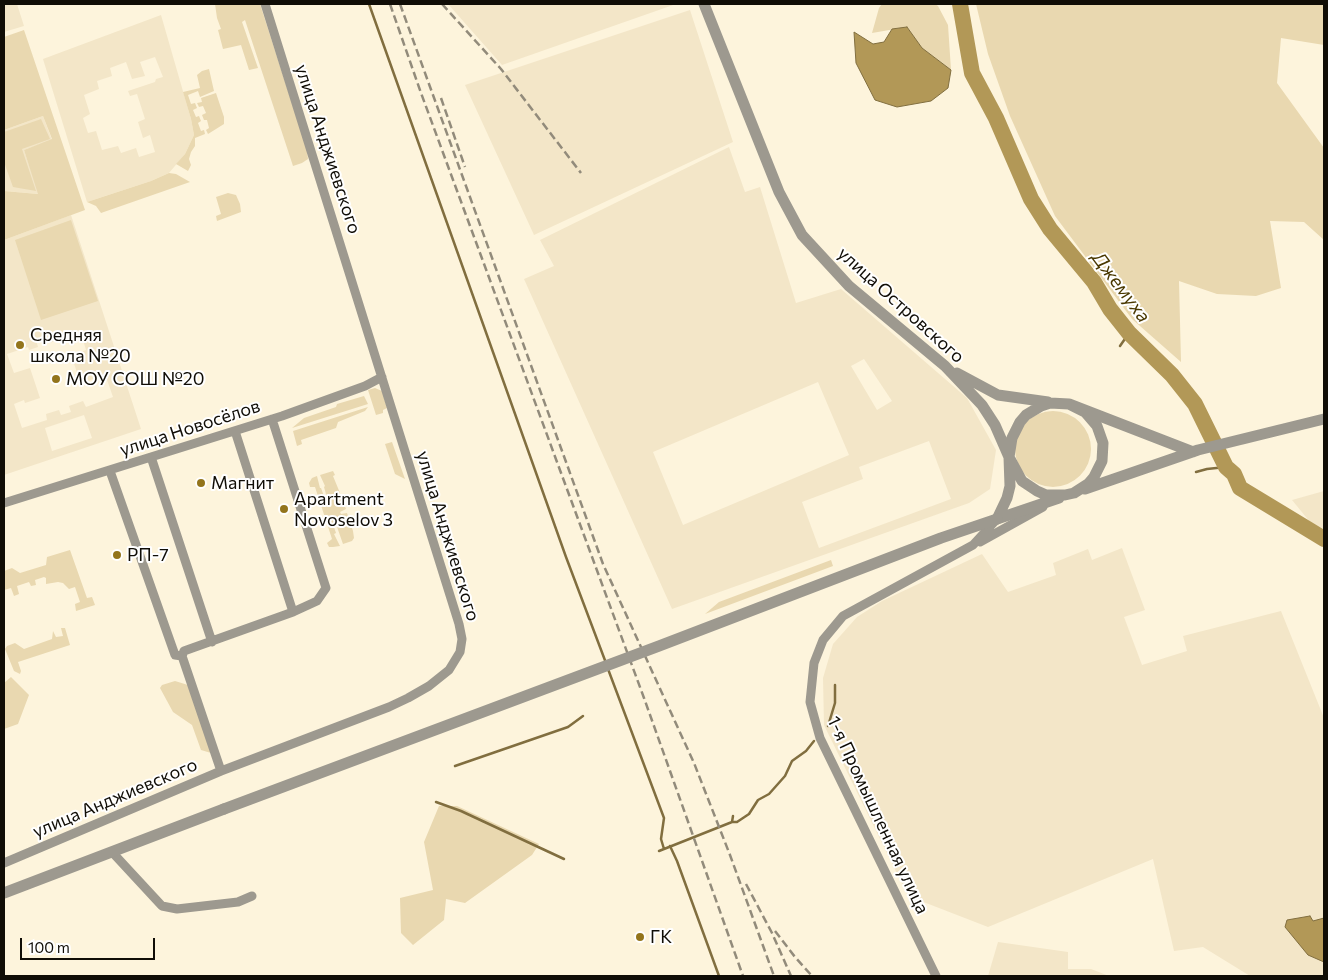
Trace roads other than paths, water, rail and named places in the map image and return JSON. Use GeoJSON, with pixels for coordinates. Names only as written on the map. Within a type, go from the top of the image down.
{"type":"FeatureCollection","features":[{"type":"Feature","properties":{"kind":"street","name":"улица Анджиевского"},"geometry":{"type":"LineString","coordinates":[[4,863],[221,771],[408,698],[429,686],[449,670],[460,652],[462,639],[459,624],[265,4]]}},
{"type":"Feature","properties":{"kind":"street","name":"улица Островского"},"geometry":{"type":"LineString","coordinates":[[704,4],[779,192],[802,235],[849,286],[945,366],[982,405],[996,425],[1009,457],[1010,486],[1007,498],[997,519]]}},
{"type":"Feature","properties":{"kind":"street"},"geometry":{"type":"LineString","coordinates":[[945,366],[998,395],[1064,403],[1195,451]]}},
{"type":"Feature","properties":{"kind":"street","name":"улица Новосёлов"},"geometry":{"type":"LineString","coordinates":[[4,503],[272,419],[364,386],[382,377]]}},
{"type":"Feature","properties":{"kind":"street"},"geometry":{"type":"LineString","coordinates":[[973,545],[1088,484],[1099,469],[1104,452],[1103,442],[1092,418],[1085,412],[1064,403],[1041,406],[1026,415],[1015,430],[1009,457],[1017,473],[1029,487],[1046,494],[1069,494]]}},
{"type":"Feature","properties":{"kind":"street"},"geometry":{"type":"LineString","coordinates":[[221,771],[182,656],[184,651],[293,612],[318,600],[326,588],[272,419]]}},
{"type":"Feature","properties":{"kind":"street"},"geometry":{"type":"LineString","coordinates":[[4,893],[941,538],[1195,451],[1225,442],[1324,419]]}},
{"type":"Feature","properties":{"kind":"street"},"geometry":{"type":"LineString","coordinates":[[235,431],[293,612]]}},
{"type":"Feature","properties":{"kind":"street"},"geometry":{"type":"LineString","coordinates":[[151,457],[212,642]]}},
{"type":"Feature","properties":{"kind":"street"},"geometry":{"type":"LineString","coordinates":[[110,471],[175,655],[182,656]]}},
{"type":"Feature","properties":{"kind":"street","name":"1-я Промышленная улица"},"geometry":{"type":"LineString","coordinates":[[936,976],[820,738],[810,702],[814,663],[823,640],[843,616],[973,545],[997,519]]}},
{"type":"Feature","properties":{"kind":"street"},"geometry":{"type":"LineString","coordinates":[[112,852],[162,906],[177,909],[238,902],[252,896]]}},
{"type":"Feature","properties":{"kind":"waterway"},"geometry":{"type":"LineString","coordinates":[[369,4],[566,557],[606,663]]}},
{"type":"Feature","properties":{"kind":"waterway","name":"Джемуха"},"geometry":{"type":"LineString","coordinates":[[960,4],[972,73],[996,118],[1031,199],[1050,229],[1094,282],[1110,309],[1129,333],[1172,375],[1195,404],[1226,467],[1234,474],[1240,488],[1324,539]]}},
{"type":"Feature","properties":{"kind":"waterway"},"geometry":{"type":"LineString","coordinates":[[1120,346],[1129,333]]}},
{"type":"Feature","properties":{"kind":"waterway"},"geometry":{"type":"LineString","coordinates":[[1196,472],[1226,467]]}},
{"type":"Feature","properties":{"kind":"waterway"},"geometry":{"type":"LineString","coordinates":[[608,669],[664,818],[661,839],[664,849]]}},
{"type":"Feature","properties":{"kind":"waterway"},"geometry":{"type":"LineString","coordinates":[[828,726],[835,703],[835,685]]}},
{"type":"Feature","properties":{"kind":"waterway"},"geometry":{"type":"LineString","coordinates":[[455,766],[568,727],[583,716]]}},
{"type":"Feature","properties":{"kind":"waterway"},"geometry":{"type":"LineString","coordinates":[[732,822],[737,822],[749,814],[758,800],[769,794],[785,776],[792,761],[806,751],[814,741]]}},
{"type":"Feature","properties":{"kind":"waterway"},"geometry":{"type":"LineString","coordinates":[[436,802],[461,811],[564,859]]}},
{"type":"Feature","properties":{"kind":"waterway"},"geometry":{"type":"LineString","coordinates":[[659,851],[732,822],[733,816]]}},
{"type":"Feature","properties":{"kind":"waterway"},"geometry":{"type":"LineString","coordinates":[[670,846],[719,976]]}},
{"type":"Feature","properties":{"kind":"railway"},"geometry":{"type":"LineString","coordinates":[[390,4],[644,698],[743,976]]}},
{"type":"Feature","properties":{"kind":"railway"},"geometry":{"type":"LineString","coordinates":[[400,4],[603,564],[694,763],[774,976]]}},
{"type":"Feature","properties":{"kind":"railway"},"geometry":{"type":"LineString","coordinates":[[442,4],[501,69],[581,173]]}},
{"type":"Feature","properties":{"kind":"railway"},"geometry":{"type":"LineString","coordinates":[[441,98],[465,167]]}},
{"type":"Feature","properties":{"kind":"railway"},"geometry":{"type":"LineString","coordinates":[[746,884],[772,933],[791,976]]}},
{"type":"Feature","properties":{"kind":"railway"},"geometry":{"type":"LineString","coordinates":[[775,931],[812,976]]}},
{"type":"Feature","properties":{"kind":"place","name":"Средняя школа №20"},"geometry":{"type":"Point","coordinates":[20,345]}},
{"type":"Feature","properties":{"kind":"place","name":"МОУ СОШ №20"},"geometry":{"type":"Point","coordinates":[56,379]}},
{"type":"Feature","properties":{"kind":"place","name":"Магнит"},"geometry":{"type":"Point","coordinates":[201,483]}},
{"type":"Feature","properties":{"kind":"place","name":"Apartment Novoselov 3"},"geometry":{"type":"Point","coordinates":[284,509]}},
{"type":"Feature","properties":{"kind":"place","name":"РП-7"},"geometry":{"type":"Point","coordinates":[117,555]}},
{"type":"Feature","properties":{"kind":"place","name":"ГК"},"geometry":{"type":"Point","coordinates":[640,937]}}]}
